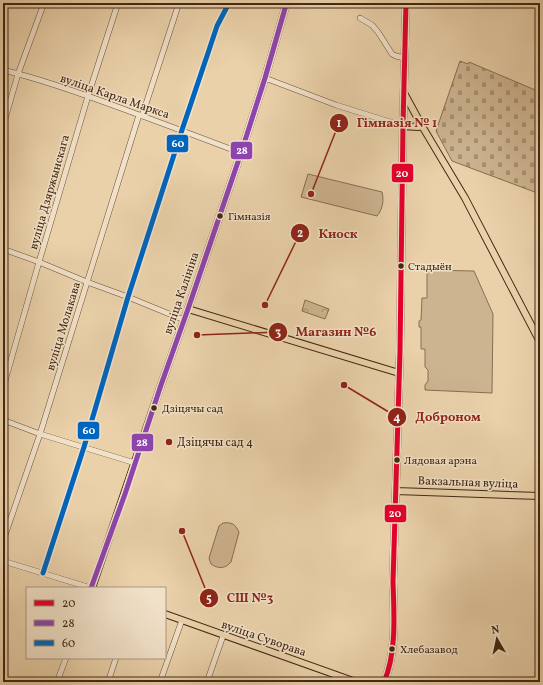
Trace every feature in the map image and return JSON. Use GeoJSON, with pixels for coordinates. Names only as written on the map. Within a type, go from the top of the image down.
{"type":"FeatureCollection","features":[{"type":"Feature","properties":{"kind":"main road","name":"вуліца Калініна"},"geometry":{"type":"LineString","coordinates":[[91,587],[241,153],[286,5],[285,3]]}},
{"type":"Feature","properties":{"kind":"main road"},"geometry":{"type":"LineString","coordinates":[[384,682],[389,670],[394,613],[393,582],[401,310],[406,3]]}},
{"type":"Feature","properties":{"kind":"main road"},"geometry":{"type":"LineString","coordinates":[[404,91],[422,126],[465,198],[540,342]]}},
{"type":"Feature","properties":{"kind":"main road"},"geometry":{"type":"LineString","coordinates":[[403,126],[422,126]]}},
{"type":"Feature","properties":{"kind":"main road"},"geometry":{"type":"LineString","coordinates":[[188,309],[399,373]]}},
{"type":"Feature","properties":{"kind":"main road","name":"Вакзальная вуліца"},"geometry":{"type":"LineString","coordinates":[[396,491],[540,496]]}},
{"type":"Feature","properties":{"kind":"main road","name":"вуліца Суворава"},"geometry":{"type":"LineString","coordinates":[[166,614],[223,636],[356,682]]}},
{"type":"Feature","properties":{"kind":"street"},"geometry":{"type":"LineString","coordinates":[[3,126],[18,74],[44,3]]}},
{"type":"Feature","properties":{"kind":"street","name":"вуліца Дзяржынскага"},"geometry":{"type":"LineString","coordinates":[[3,388],[88,96],[118,3]]}},
{"type":"Feature","properties":{"kind":"street","name":"вуліца Молакава"},"geometry":{"type":"LineString","coordinates":[[3,541],[40,434],[86,282],[179,3]]}},
{"type":"Feature","properties":{"kind":"street"},"geometry":{"type":"LineString","coordinates":[[43,573],[84,447],[128,297],[182,130],[217,26],[229,3]]}},
{"type":"Feature","properties":{"kind":"street"},"geometry":{"type":"LineString","coordinates":[[360,18],[372,25],[392,54],[404,58]]}},
{"type":"Feature","properties":{"kind":"street","name":"вуліца Карла Маркса"},"geometry":{"type":"LineString","coordinates":[[3,70],[88,96],[241,153]]}},
{"type":"Feature","properties":{"kind":"street"},"geometry":{"type":"LineString","coordinates":[[264,78],[336,105],[403,126]]}},
{"type":"Feature","properties":{"kind":"street"},"geometry":{"type":"LineString","coordinates":[[3,249],[184,320]]}},
{"type":"Feature","properties":{"kind":"street"},"geometry":{"type":"LineString","coordinates":[[3,420],[40,434],[135,463]]}},
{"type":"Feature","properties":{"kind":"street"},"geometry":{"type":"LineString","coordinates":[[3,561],[88,587]]}},
{"type":"Feature","properties":{"kind":"street"},"geometry":{"type":"LineString","coordinates":[[160,682],[182,620]]}},
{"type":"Feature","properties":{"kind":"street"},"geometry":{"type":"LineString","coordinates":[[208,682],[223,636]]}},
{"type":"Feature","properties":{"kind":"street"},"geometry":{"type":"LineString","coordinates":[[57,682],[66,659]]}},
{"type":"Feature","properties":{"kind":"street"},"geometry":{"type":"LineString","coordinates":[[108,682],[116,659]]}},
{"type":"Feature","properties":{"kind":"green space"},"geometry":{"type":"Polygon","coordinates":[[[460,61],[468,64],[469,62],[540,92],[540,194],[452,161],[436,131],[460,61]]]}},
{"type":"Feature","properties":{"kind":"green space"},"geometry":{"type":"Polygon","coordinates":[[[308,174],[382,192],[383,201],[381,210],[377,216],[301,197],[308,174]]]}},
{"type":"Feature","properties":{"kind":"green space"},"geometry":{"type":"Polygon","coordinates":[[[427,270],[474,271],[493,314],[492,393],[425,390],[425,385],[428,381],[428,370],[425,367],[425,349],[421,349],[421,327],[419,327],[419,321],[421,320],[422,298],[427,298],[427,270]]]}},
{"type":"Feature","properties":{"kind":"green space"},"geometry":{"type":"Polygon","coordinates":[[[305,300],[329,309],[325,319],[302,311],[305,300]]]}},
{"type":"Feature","properties":{"kind":"green space"},"geometry":{"type":"Polygon","coordinates":[[[223,523],[233,524],[239,532],[231,562],[224,567],[216,567],[211,564],[209,558],[219,526],[223,523]]]}},
{"type":"Feature","properties":{"kind":"transit line","name":"60"},"geometry":{"type":"LineString","coordinates":[[43,573],[84,447],[128,297],[182,130],[217,26],[229,3]]}},
{"type":"Feature","properties":{"kind":"transit line","name":"28"},"geometry":{"type":"LineString","coordinates":[[91,587],[125,494],[241,153],[265,78],[286,5],[285,3]]}},
{"type":"Feature","properties":{"kind":"transit line","name":"20"},"geometry":{"type":"LineString","coordinates":[[384,682],[391,658],[394,632],[393,582],[400,351],[406,3]]}},
{"type":"Feature","properties":{"kind":"place","name":"Гімназія № 1"},"geometry":{"type":"Point","coordinates":[311,194]}},
{"type":"Feature","properties":{"kind":"place","name":"Гімназія"},"geometry":{"type":"Point","coordinates":[220,216]}},
{"type":"Feature","properties":{"kind":"place","name":"Стадыён"},"geometry":{"type":"Point","coordinates":[401,266]}},
{"type":"Feature","properties":{"kind":"place","name":"Киоск"},"geometry":{"type":"Point","coordinates":[265,305]}},
{"type":"Feature","properties":{"kind":"place","name":"Магазин №6"},"geometry":{"type":"Point","coordinates":[197,335]}},
{"type":"Feature","properties":{"kind":"place","name":"Доброном"},"geometry":{"type":"Point","coordinates":[344,385]}},
{"type":"Feature","properties":{"kind":"place","name":"Дзіцячы сад"},"geometry":{"type":"Point","coordinates":[154,408]}},
{"type":"Feature","properties":{"kind":"place","name":"Дзіцячы сад 4"},"geometry":{"type":"Point","coordinates":[169,442]}},
{"type":"Feature","properties":{"kind":"place","name":"Лядовая арэна"},"geometry":{"type":"Point","coordinates":[397,460]}},
{"type":"Feature","properties":{"kind":"place","name":"СШ №3"},"geometry":{"type":"Point","coordinates":[182,531]}},
{"type":"Feature","properties":{"kind":"place","name":"Хлебазавод"},"geometry":{"type":"Point","coordinates":[392,649]}}]}
